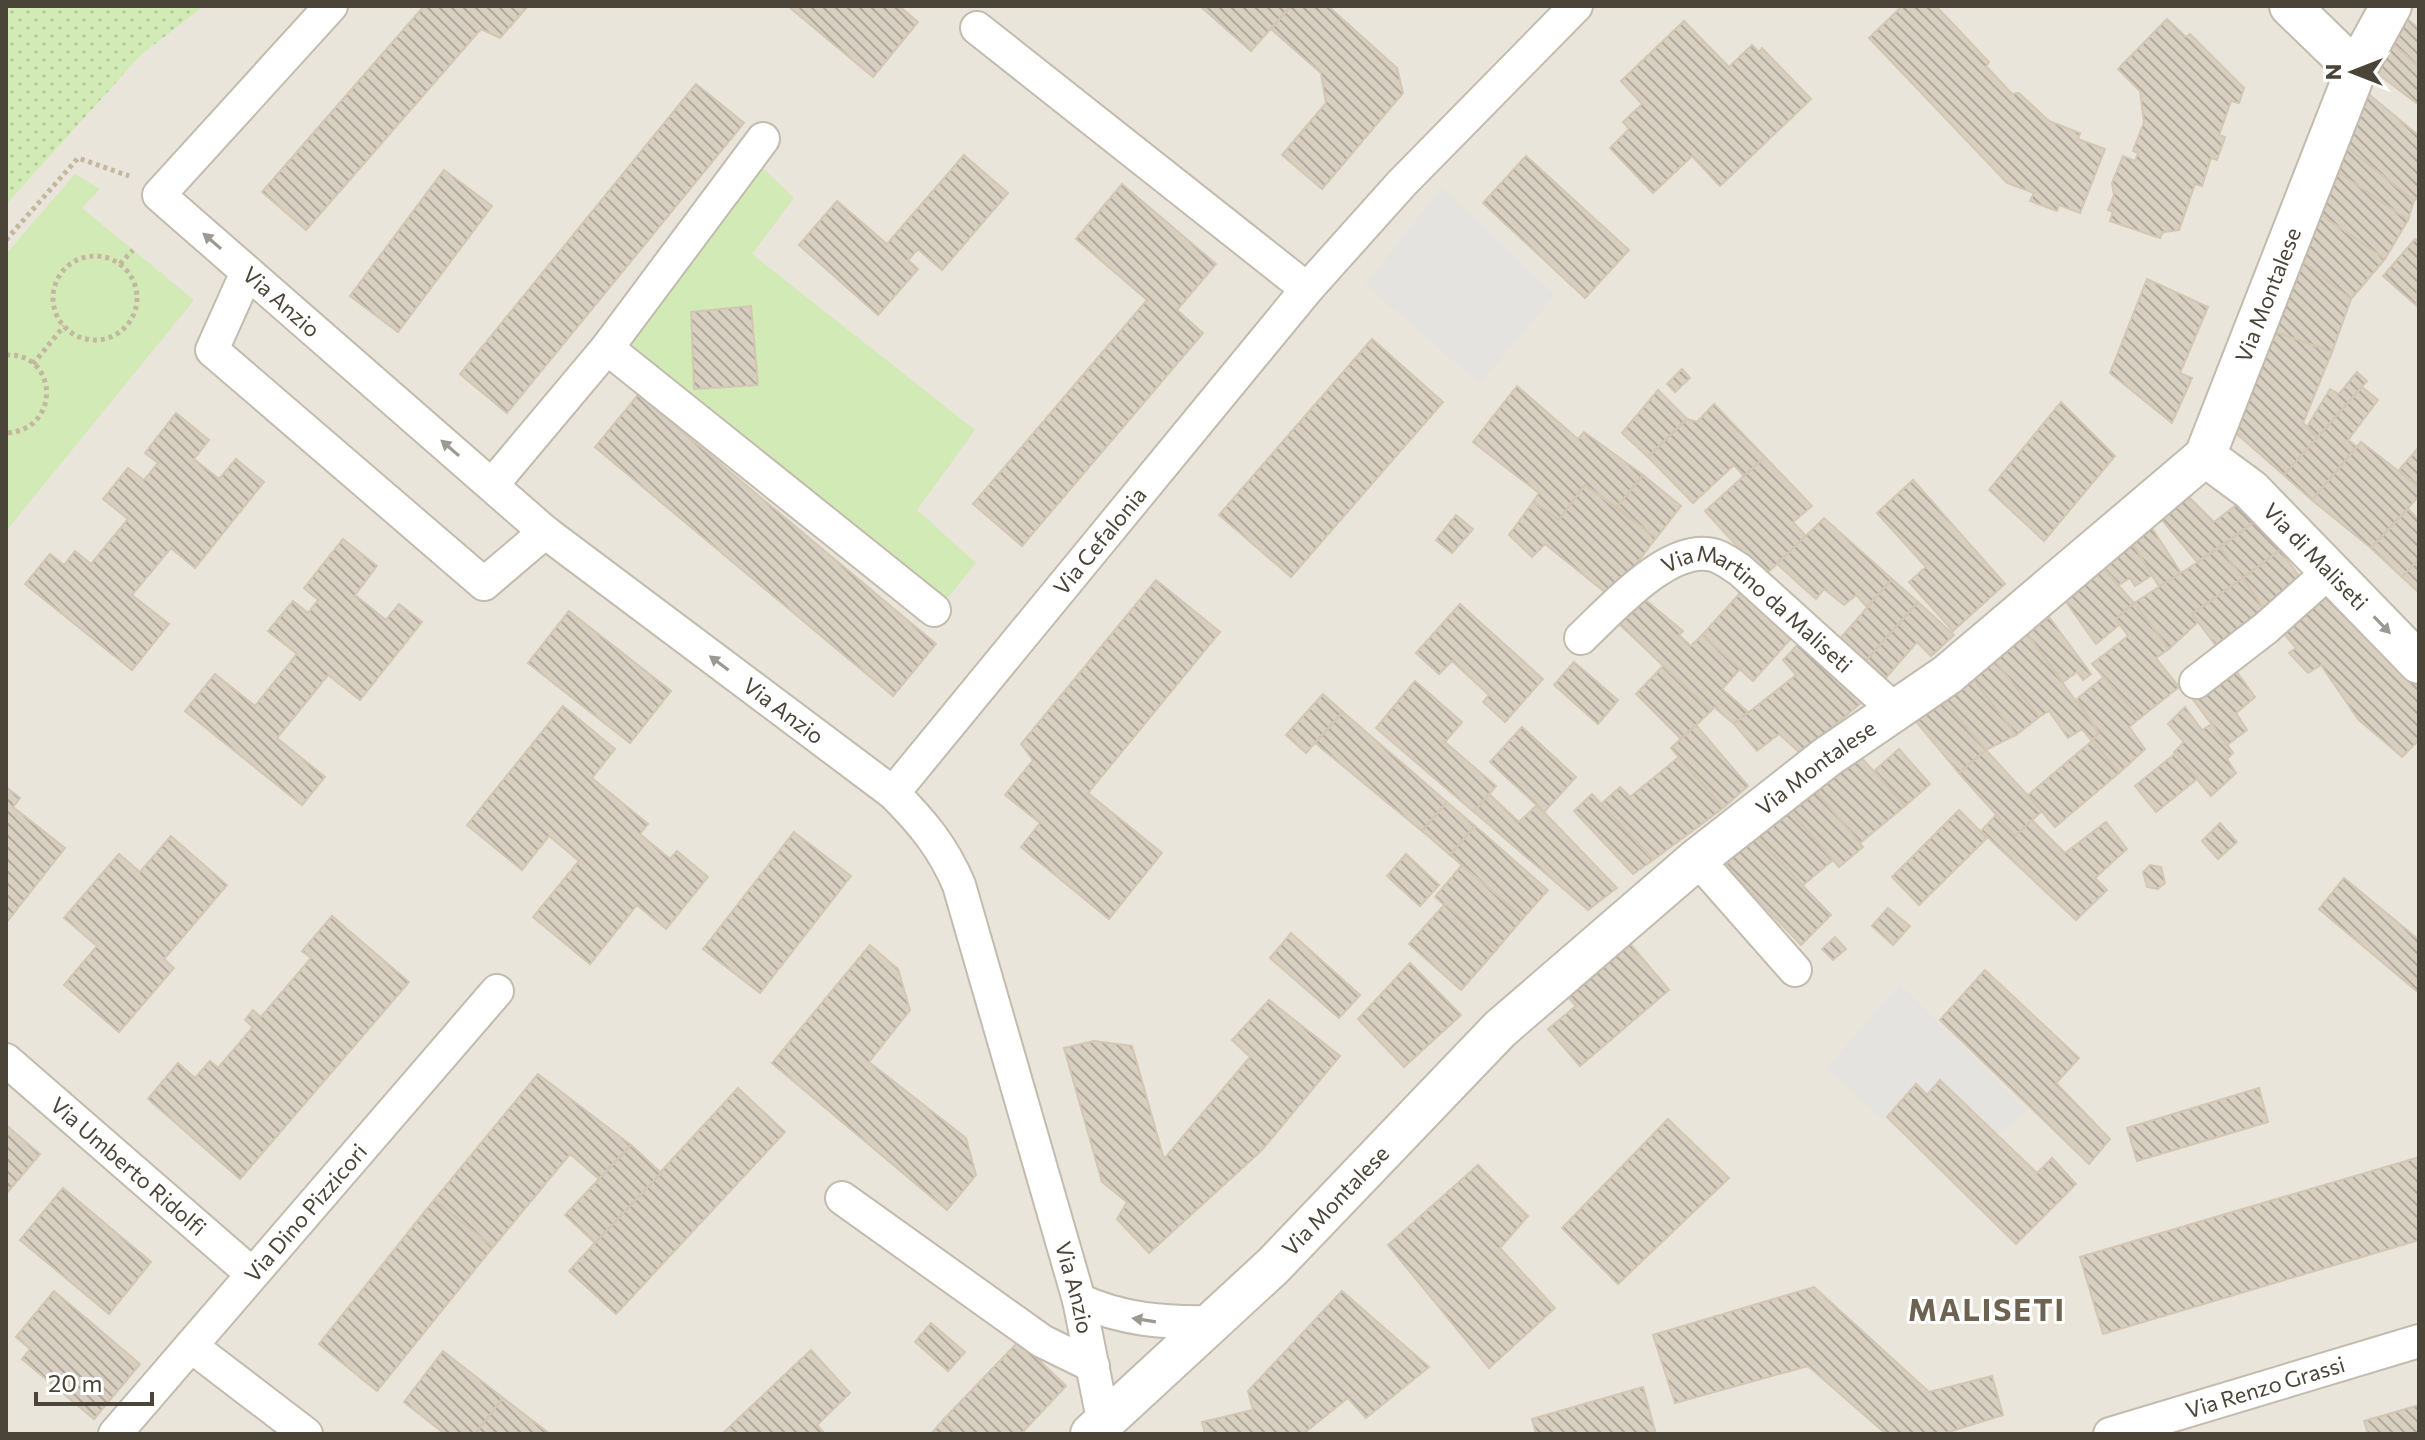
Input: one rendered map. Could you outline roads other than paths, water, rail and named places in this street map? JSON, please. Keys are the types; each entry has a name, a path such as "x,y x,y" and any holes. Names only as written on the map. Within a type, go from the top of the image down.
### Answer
{"street":[{"name":"Via Anzio","path":"331,6 150,188 545,532 893,793 939,844 959,885 1079,1300 1093,1366 1101,1430"},
{"name":"Via Cefalonia","path":"893,793 1307,289 1402,183 1576,6"},
{"path":"2290,6 2356,70"},
{"name":"Via Montalese","path":"1101,1430 1273,1266 1500,1029 1697,859 1827,757 1947,675 2205,456 2356,70 2391,6"},
{"path":"977,28 1307,289"},
{"path":"492,485 607,348 763,139"},
{"path":"247,272 212,350 484,584 545,532"},
{"path":"607,348 934,610"},
{"name":"Via di Maliseti","path":"2205,456 2251,490 2419,663"},
{"name":"Via Martino da Maliseti","path":"1581,638 1634,588 1670,562 1690,555 1713,555 1740,570 1895,710"},
{"path":"2196,682 2266,628 2330,571"},
{"path":"1697,859 1795,970"},
{"name":"Via Dino Pizzicori","path":"115,1434 497,991"},
{"name":"Via Umberto Ridolfi","path":"6,1060 251,1273"},
{"path":"842,1198 1042,1341 1093,1366"},
{"path":"1079,1300 1111,1313 1150,1321 1212,1322"},
{"name":"Via Renzo Grassi","path":"2110,1434 2419,1341"},
{"path":"191,1346 306,1434"}],"district":[{"name":"MALISETI","path":"1987,1311"}]}
